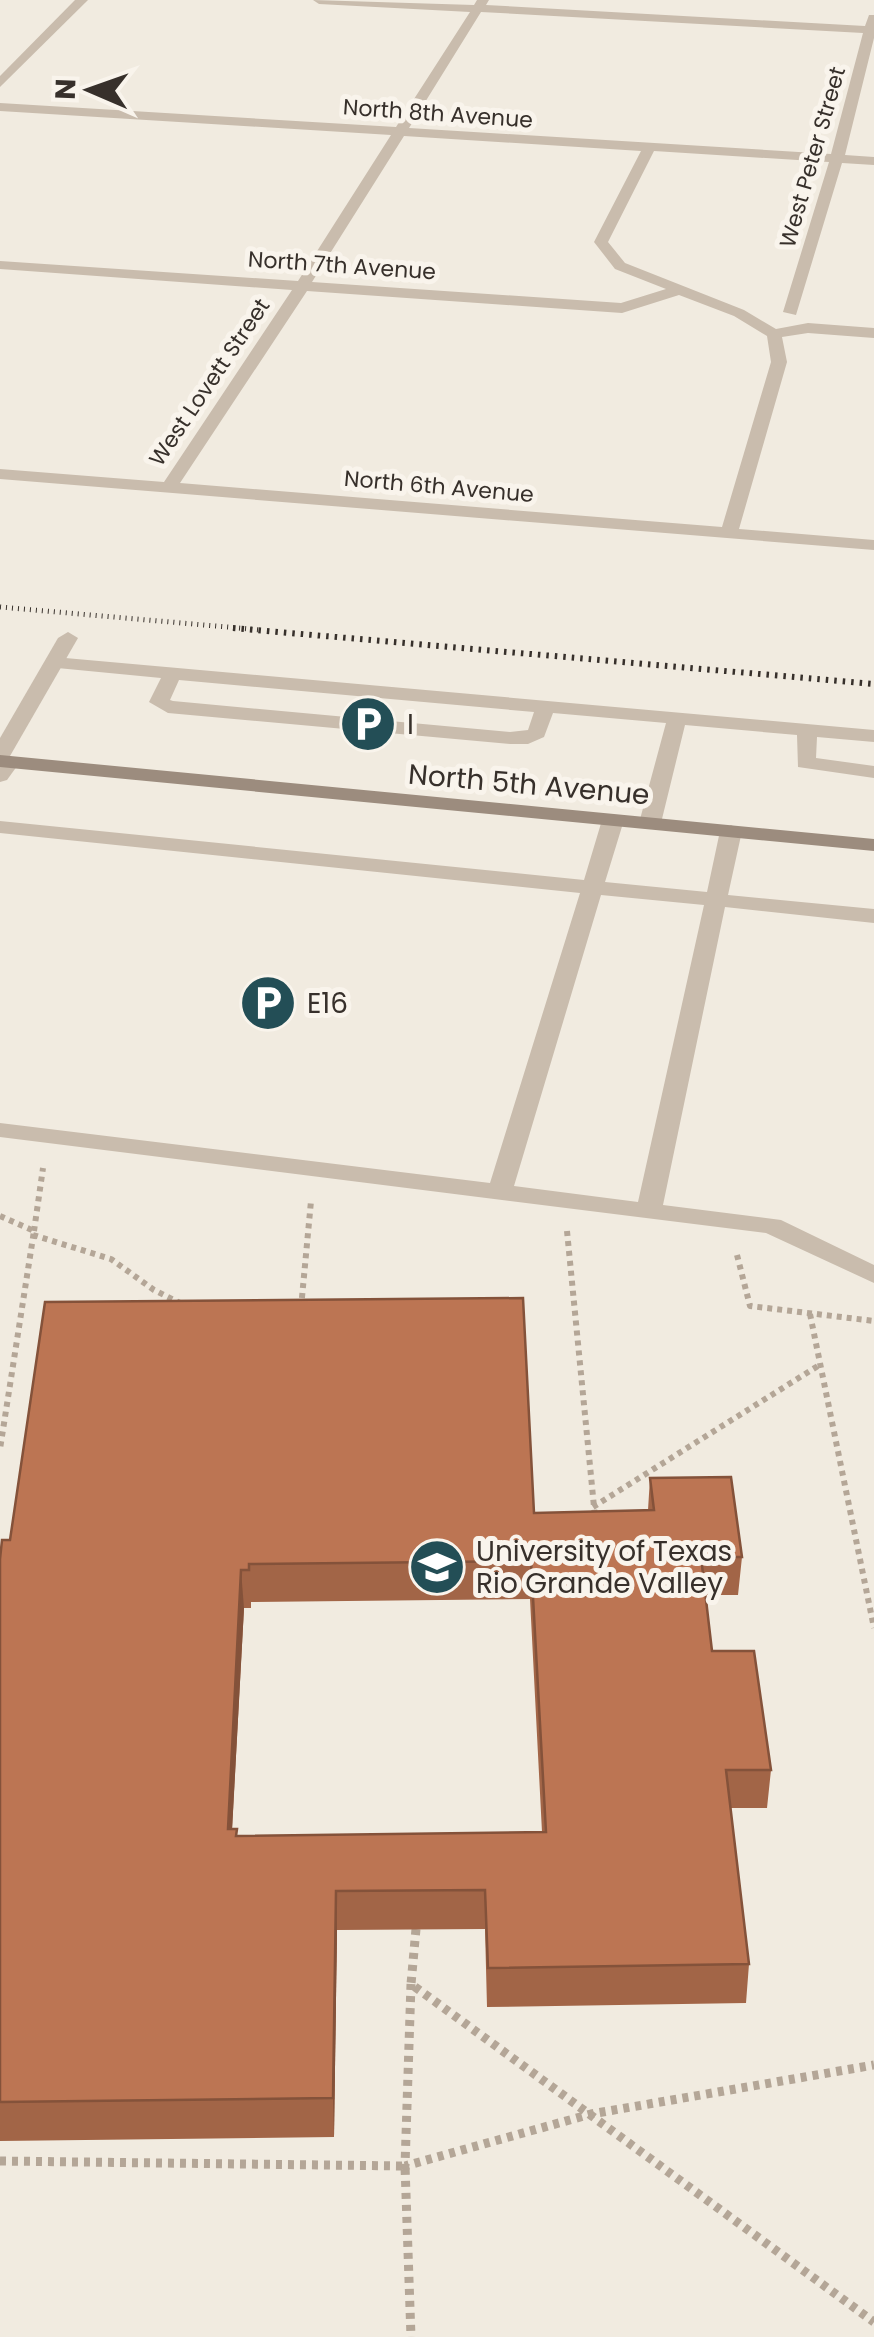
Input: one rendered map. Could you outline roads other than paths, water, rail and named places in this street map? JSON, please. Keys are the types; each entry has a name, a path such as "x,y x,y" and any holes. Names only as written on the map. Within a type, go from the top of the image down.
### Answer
{"street":[{"path":"0,83 82,0"},
{"path":"319,0 480,4 872,30"},
{"name":"West Lovett Street","path":"169,487 303,285 480,4"},
{"name":"West Peter Street","path":"791,312 874,14"},
{"name":"North 8th Avenue","path":"0,106 874,161"},
{"path":"650,146 601,242 620,266 739,314 774,334 808,328 874,333"},
{"name":"North 7th Avenue","path":"0,266 622,308 679,290"},
{"path":"729,532 780,362 774,334"},
{"name":"North 6th Avenue","path":"0,474 874,545"},
{"path":"2,764 68,638"},
{"path":"54,663 874,736"},
{"path":"173,673 159,695 159,702 168,706 510,738 528,738 537,733 545,707"},
{"path":"650,824 677,719"},
{"path":"808,730 805,763 874,772"},
{"name":"North 5th Avenue","path":"2,764 874,845"},
{"path":"500,1192 612,820"},
{"path":"0,827 874,916"},
{"path":"649,1210 730,831"},
{"path":"0,1130 772,1226 874,1276"}],"railway":[{"path":"0,607 261,630"},
{"path":"233,628 874,684"}],"place":[{"name":"I","path":"368,724"},
{"name":"E16","path":"268,1003"},
{"name":"University of Texas Rio Grande Valley","path":"437,1567"}]}
